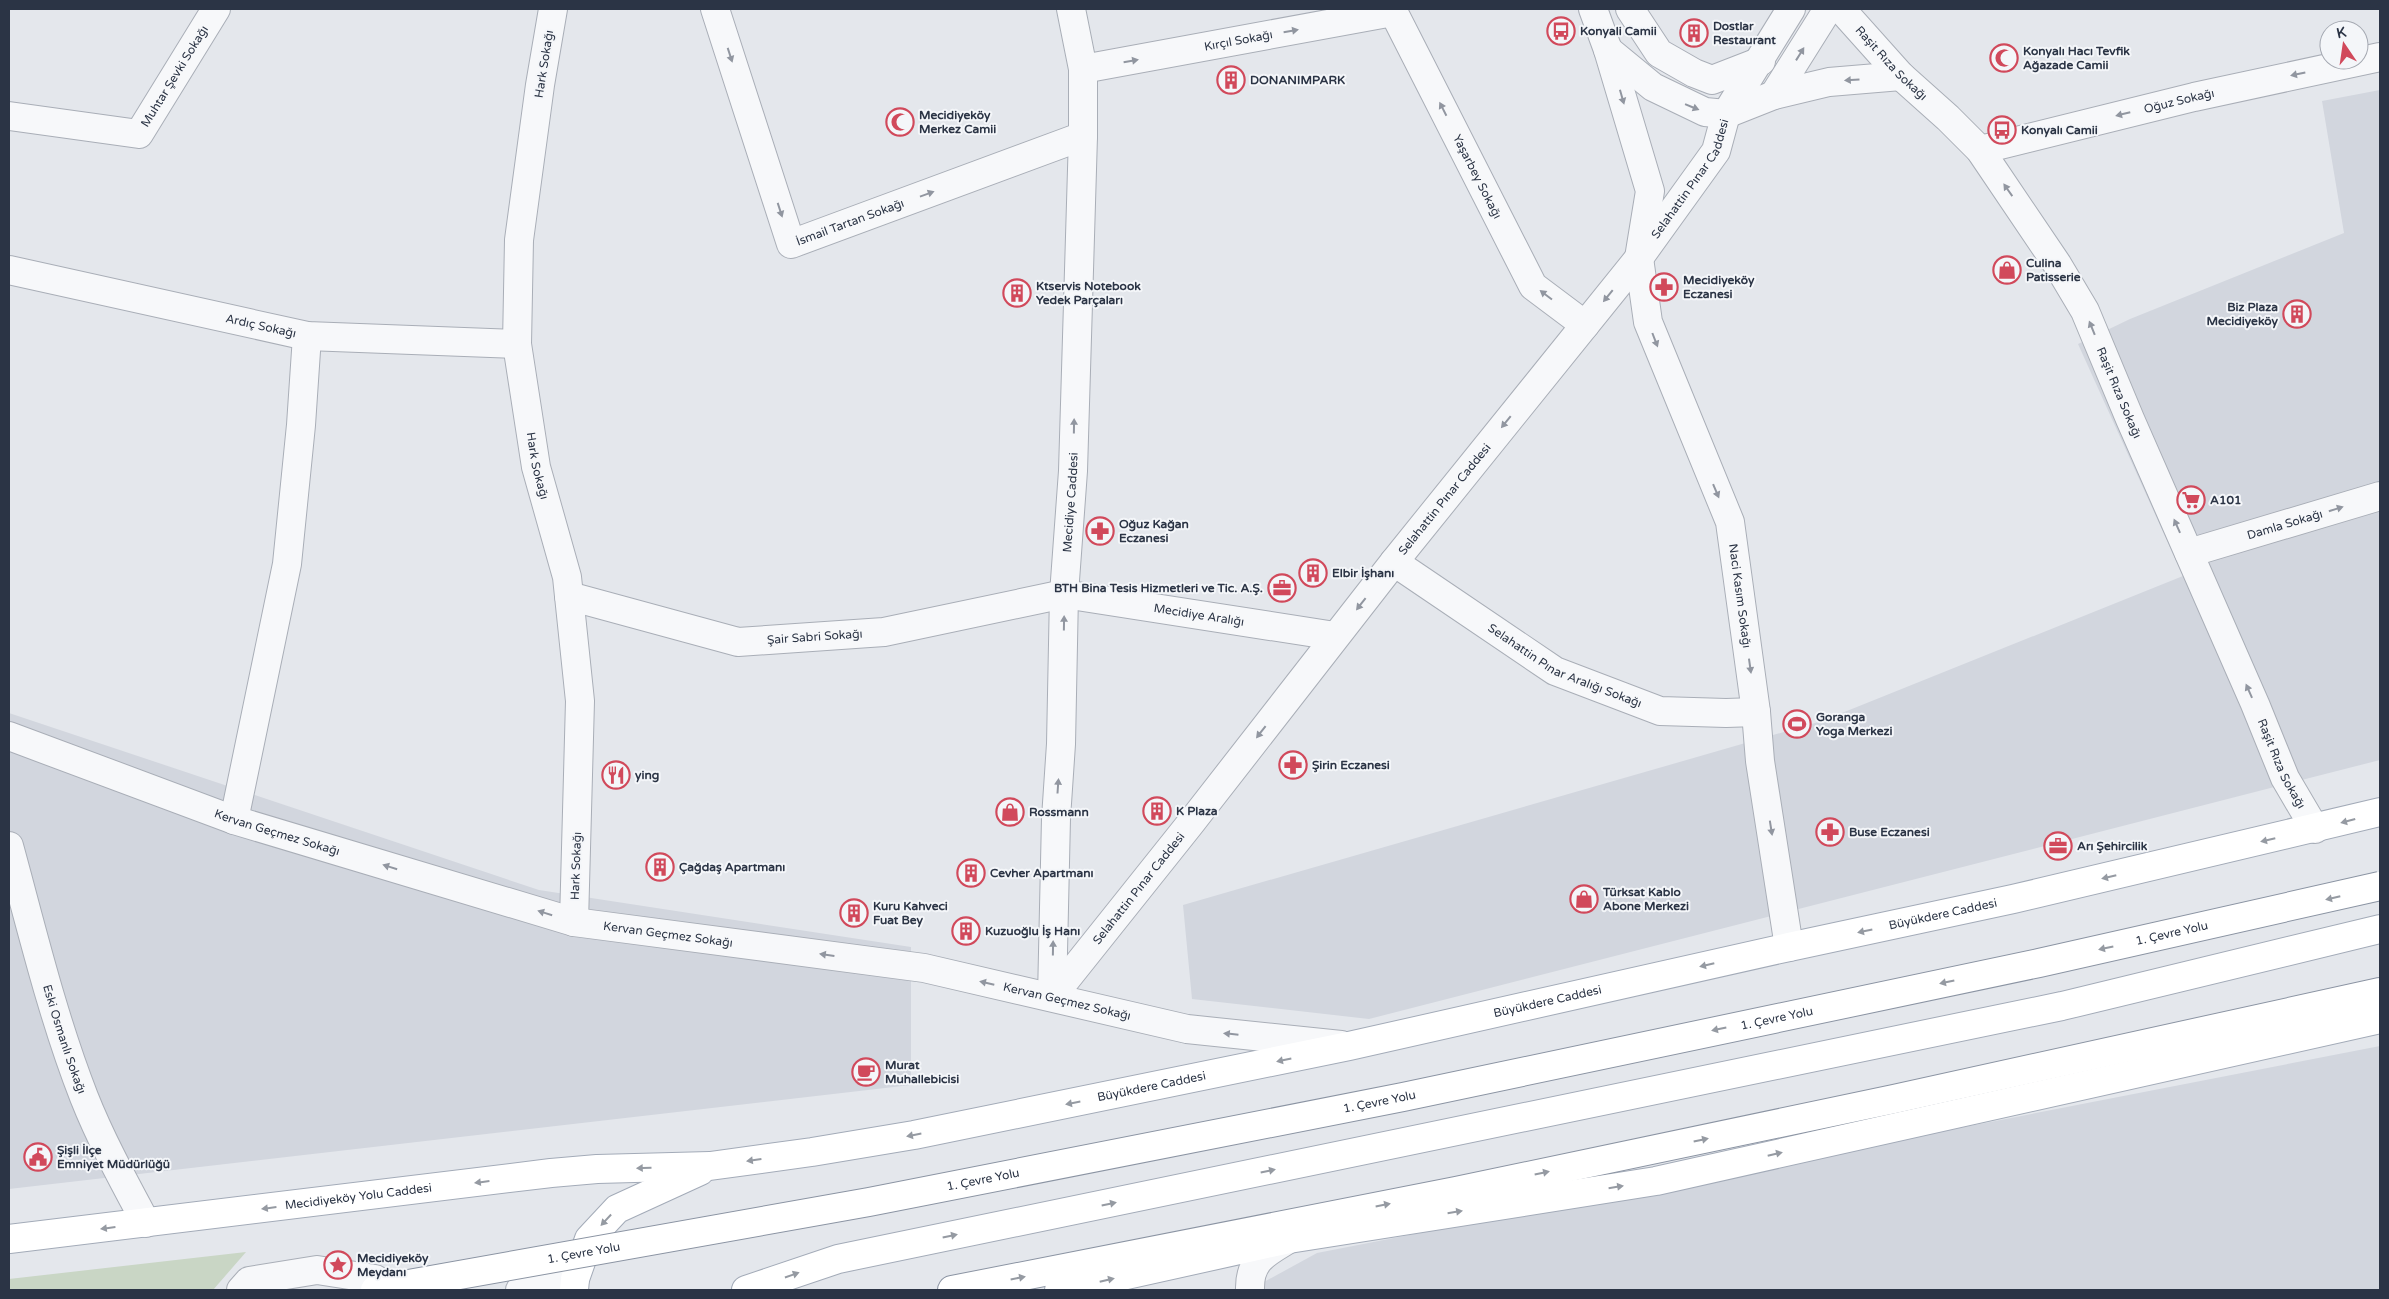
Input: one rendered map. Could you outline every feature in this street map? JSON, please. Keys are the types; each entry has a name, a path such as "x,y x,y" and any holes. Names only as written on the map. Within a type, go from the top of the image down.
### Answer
{"main road":[{"name":"Büyükdere Caddesi","path":"710,1166 914,1135 1349,1046 1789,946 2014,899 2315,829 2380,812"},
{"name":"1. Çevre Yolu","path":"375,1290 869,1202 1403,1097 2039,963 2380,886"},
{"path":"746,1290 838,1259 2062,1006 2380,929"},
{"path":"952,1290 1456,1191 1894,1099 2380,992"},
{"path":"1059,1290 1289,1239 1656,1181 2380,1018"},
{"path":"574,1285 589,1239 617,1209 710,1166"},
{"name":"Mecidiyeköy Yolu Caddesi","path":"9,1239 551,1173 597,1169 710,1166"}],"street":[{"name":"Muhtar Şevki Sokağı","path":"9,116 139,134 216,9"},
{"name":"Hark Sokağı","path":"553,9 540,85 519,240 517,344 536,467 567,577 580,701 574,922"},
{"name":"İsmail Tartan Sokağı","path":"715,9 791,244 1083,136"},
{"name":"Mecidiye Caddesi","path":"1052,997 1064,594 1073,471 1083,136 1083,69 1071,9"},
{"path":"1593,9 1608,50 1650,191 1639,258"},
{"path":"1630,9 1659,53 1694,73 1712,80 1761,61"},
{"name":"Selahattin Pınar Caddesi","path":"1052,997 1190,824 1335,636 1639,258 1716,151 1726,114 1792,9"},
{"path":"1774,95 1828,9"},
{"name":"Raşit Rıza Sokağı","path":"1842,9 1901,76 1980,150 2058,264 2085,311 2285,778 2315,829"},
{"name":"Kırçıl Sokağı","path":"1083,69 1393,10"},
{"name":"Yaşarbey Sokağı","path":"1393,10 1533,286 1585,325"},
{"path":"1608,50 1653,87 1705,112 1726,114 1774,95 1829,82 1901,76"},
{"name":"Oğuz Sokağı","path":"1980,150 2194,97 2380,57"},
{"name":"Naci Kasım Sokağı","path":"1639,258 1648,322 1730,522 1756,712 1760,761 1789,946"},
{"name":"Ardıç Sokağı","path":"9,270 307,336 517,344"},
{"path":"234,820 287,564 301,425 307,336"},
{"name":"Damla Sokağı","path":"2189,553 2380,496"},
{"name":"Selahattin Pınar Aralığı Sokağı","path":"1394,562 1556,671 1660,711 1756,712"},
{"name":"Şair Sabri Sokağı","path":"569,596 738,642 884,632 1064,594"},
{"name":"Mecidiye Aralığı","path":"1064,594 1335,636"},
{"name":"Kervan Geçmez Sokağı","path":"9,736 234,820 574,922 924,968 1187,1029 1349,1046"},
{"name":"Eski Osmanlı Sokağı","path":"9,846 52,1003 84,1097 118,1171 146,1223"},
{"path":"1250,1289 1252,1272 1260,1257 1289,1239"},
{"path":"241,1290 248,1281 317,1270 375,1279 379,1290"},
{"path":"520,1290 574,1285"}],"shaded area":[{"path":"2380,90 2380,760 1369,1019 1192,999 1183,905 1822,721 2183,576 2078,344 2130,319 2344,233 2322,101"},
{"path":"9,713 539,890 911,947 911,1085 9,1189"},
{"path":"2380,1046 2380,1290 1265,1290 1264,1282 1317,1253"}],"green space":[{"path":"246,1252 213,1290 9,1290 9,1279"}],"place":[{"name":"Konyali Camii","path":"1561,31"},
{"name":"Dostlar Restaurant","path":"1694,33"},
{"name":"Konyalı Hacı Tevfik Ağazade Camii","path":"2004,58"},
{"name":"DONANIMPARK","path":"1231,80"},
{"name":"Mecidiyeköy Merkez Camii","path":"900,122"},
{"name":"Konyalı Camii","path":"2002,130"},
{"name":"Culina Patisserie","path":"2007,270"},
{"name":"Mecidiyeköy Eczanesi","path":"1664,287"},
{"name":"Ktservis Notebook Yedek Parçaları","path":"1017,293"},
{"name":"Biz Plaza Mecidiyeköy","path":"2297,314"},
{"name":"A101","path":"2191,500"},
{"name":"Oğuz Kağan Eczanesi","path":"1100,531"},
{"name":"Elbir İşhanı","path":"1313,573"},
{"name":"BTH Bina Tesis Hizmetleri ve Tic. A.Ş.","path":"1282,588"},
{"name":"Goranga Yoga Merkezi","path":"1797,724"},
{"name":"Şirin Eczanesi","path":"1293,765"},
{"name":"ying","path":"616,775"},
{"name":"K Plaza","path":"1157,811"},
{"name":"Rossmann","path":"1010,812"},
{"name":"Buse Eczanesi","path":"1830,832"},
{"name":"Arı Şehircilik","path":"2058,846"},
{"name":"Çağdaş Apartmanı","path":"660,867"},
{"name":"Cevher Apartmanı","path":"971,873"},
{"name":"Türksat Kablo Abone Merkezi","path":"1584,899"},
{"name":"Kuru Kahveci Fuat Bey","path":"854,913"},
{"name":"Kuzuoğlu İş Hanı","path":"966,931"},
{"name":"Murat Muhallebicisi","path":"866,1072"},
{"name":"Şişli İlçe Emniyet Müdürlüğü","path":"38,1157"},
{"name":"Mecidiyeköy Meydanı","path":"338,1265"}]}
